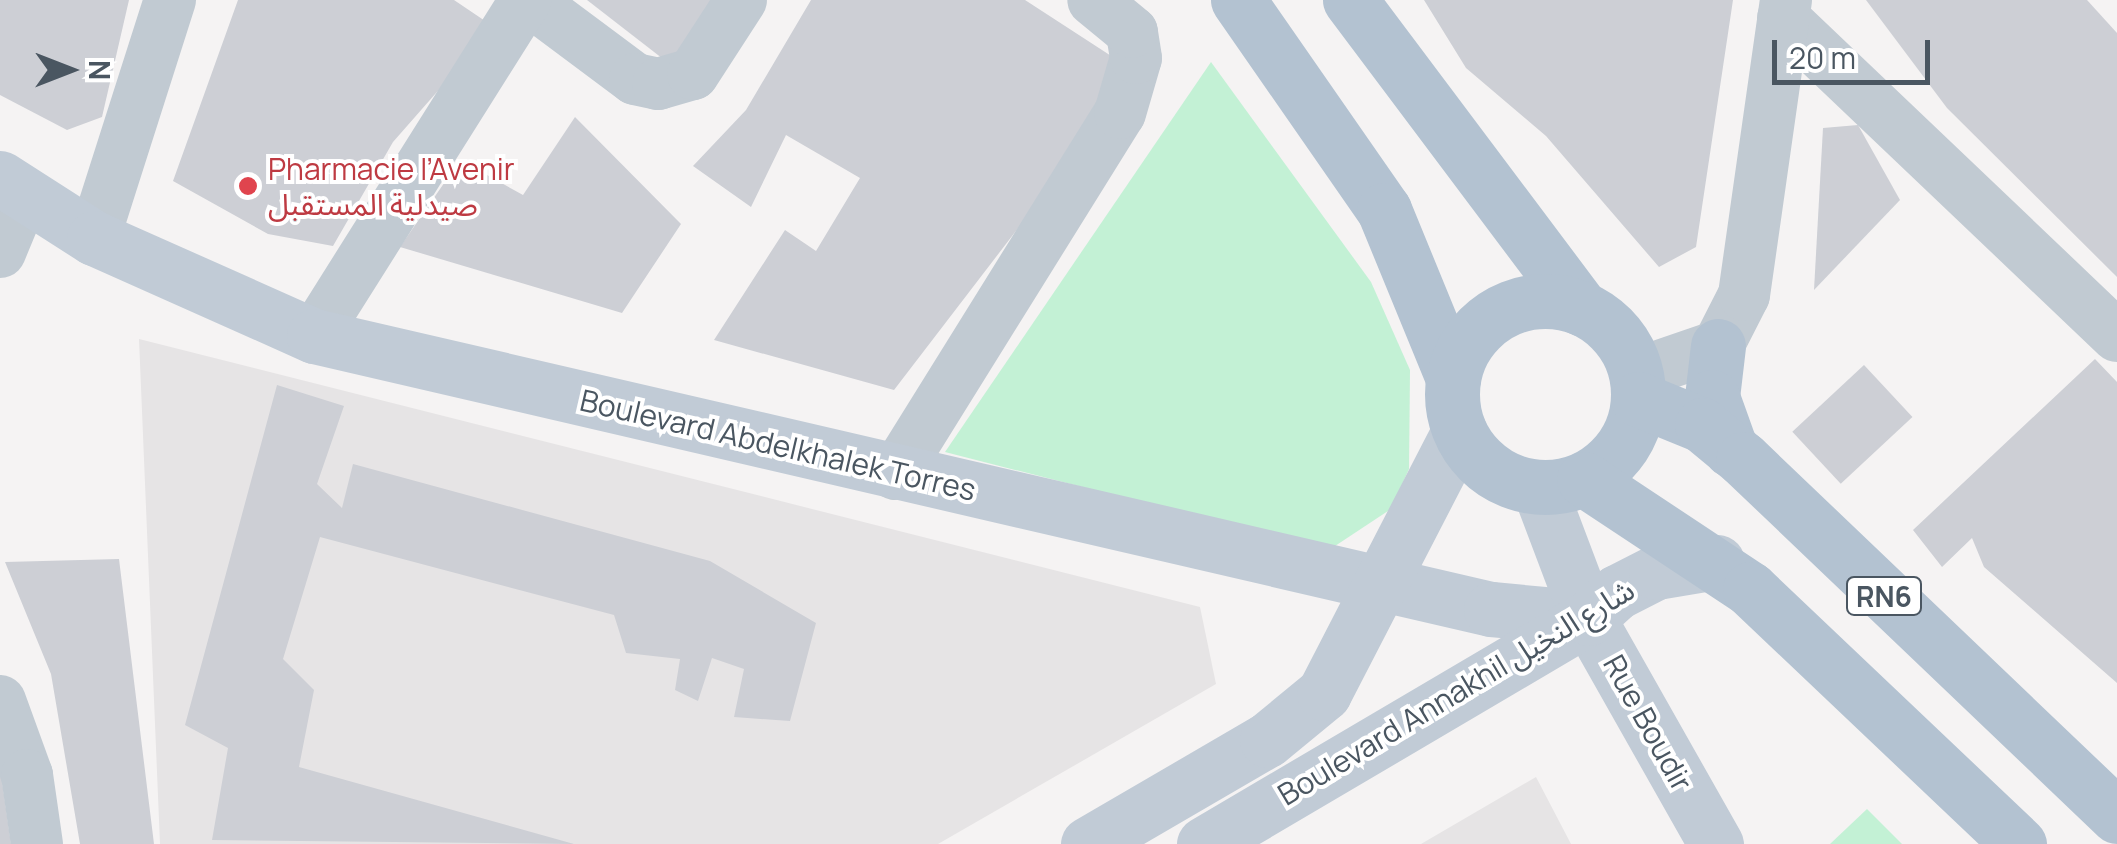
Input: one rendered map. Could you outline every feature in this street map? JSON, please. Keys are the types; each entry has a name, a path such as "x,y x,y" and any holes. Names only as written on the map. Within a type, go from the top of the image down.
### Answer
{"main road":[{"path":"1238,0 1384,210 1453,378 1459,430"},
{"path":"1350,0 1582,309 1625,346 1637,386 1618,453 1561,483"},
{"name":"Boulevard Abdelkhalek Torres","path":"12,186 94,238 314,336 894,474 1386,581 1491,609 1588,618"},
{"path":"1453,378 1462,351 1501,312 1555,301 1582,309"},
{"path":"1718,346 1712,397 1731,450"},
{"name":"RN6","path":"1637,386 1702,425 1731,450 2117,816"},
{"name":"RN6","path":"1459,430 1493,472 1561,483 1716,562 2019,844"},
{"name":"Boulevard Annakhil شارع النخيل","path":"1088,844 1268,740 1324,693 1386,581 1409,515 1459,430"},
{"name":"Rue Boudir","path":"1561,483 1588,618 1716,844"},
{"name":"Boulevard Annakhil شارع النخيل","path":"1204,844 1588,618 1656,572 1716,562"}],"street":[{"path":"94,238 170,0"},
{"path":"314,336 527,0 635,79 658,84 693,74 741,0"},
{"path":"894,474 1120,113 1136,58 1132,32 1094,0"},
{"path":"1784,9 2117,336"},
{"path":"1637,386 1718,346 1744,294 1784,9"},
{"path":"0,252 12,186"},
{"path":"0,701 26,775 36,844"}],"shaded area":[{"path":"139,339 1200,607 1216,684 938,844 160,844"},
{"path":"1536,777 1571,844 1421,844"}],"green space":[{"path":"1211,62 1371,282 1410,370 1409,469 1391,509 1329,550 945,452"},
{"path":"1867,809 1902,844 1830,844"}],"building":[{"path":"0,0 129,0 102,117 67,130 0,95"},
{"path":"238,0 454,0 494,27 393,142 333,246 268,234 173,181"},
{"path":"587,0 718,0 676,69"},
{"path":"811,0 1025,0 1122,63 1032,210 894,390 714,340 785,230 816,251 860,178 786,135 751,207 693,166 746,110"},
{"path":"1424,0 1733,0 1696,247 1659,267 1546,136 1466,68"},
{"path":"1866,0 2087,0 2117,33 2117,277 1947,108"},
{"path":"575,117 681,224 622,313 400,247 460,160 523,195"},
{"path":"1858,125 1900,200 1814,290 1823,128"},
{"path":"2095,359 2117,382 2117,683 1984,567 1972,538 1942,567 1913,530"},
{"path":"1864,365 1912,417 1841,484 1792,432"},
{"path":"277,385 344,406 317,484 342,508 353,464 710,561 816,623 790,721 734,717 744,669 712,658 698,701 675,690 680,659 626,653 614,615 320,537 283,659 314,690 299,767 574,844 212,840 228,748 185,725"},
{"path":"119,559 154,844 80,844 51,674 5,562"},
{"path":"0,767 11,844 0,844"}],"place":[{"name":"Pharmacie l’Avenir صيدلية المستقبل","path":"248,186"}]}
